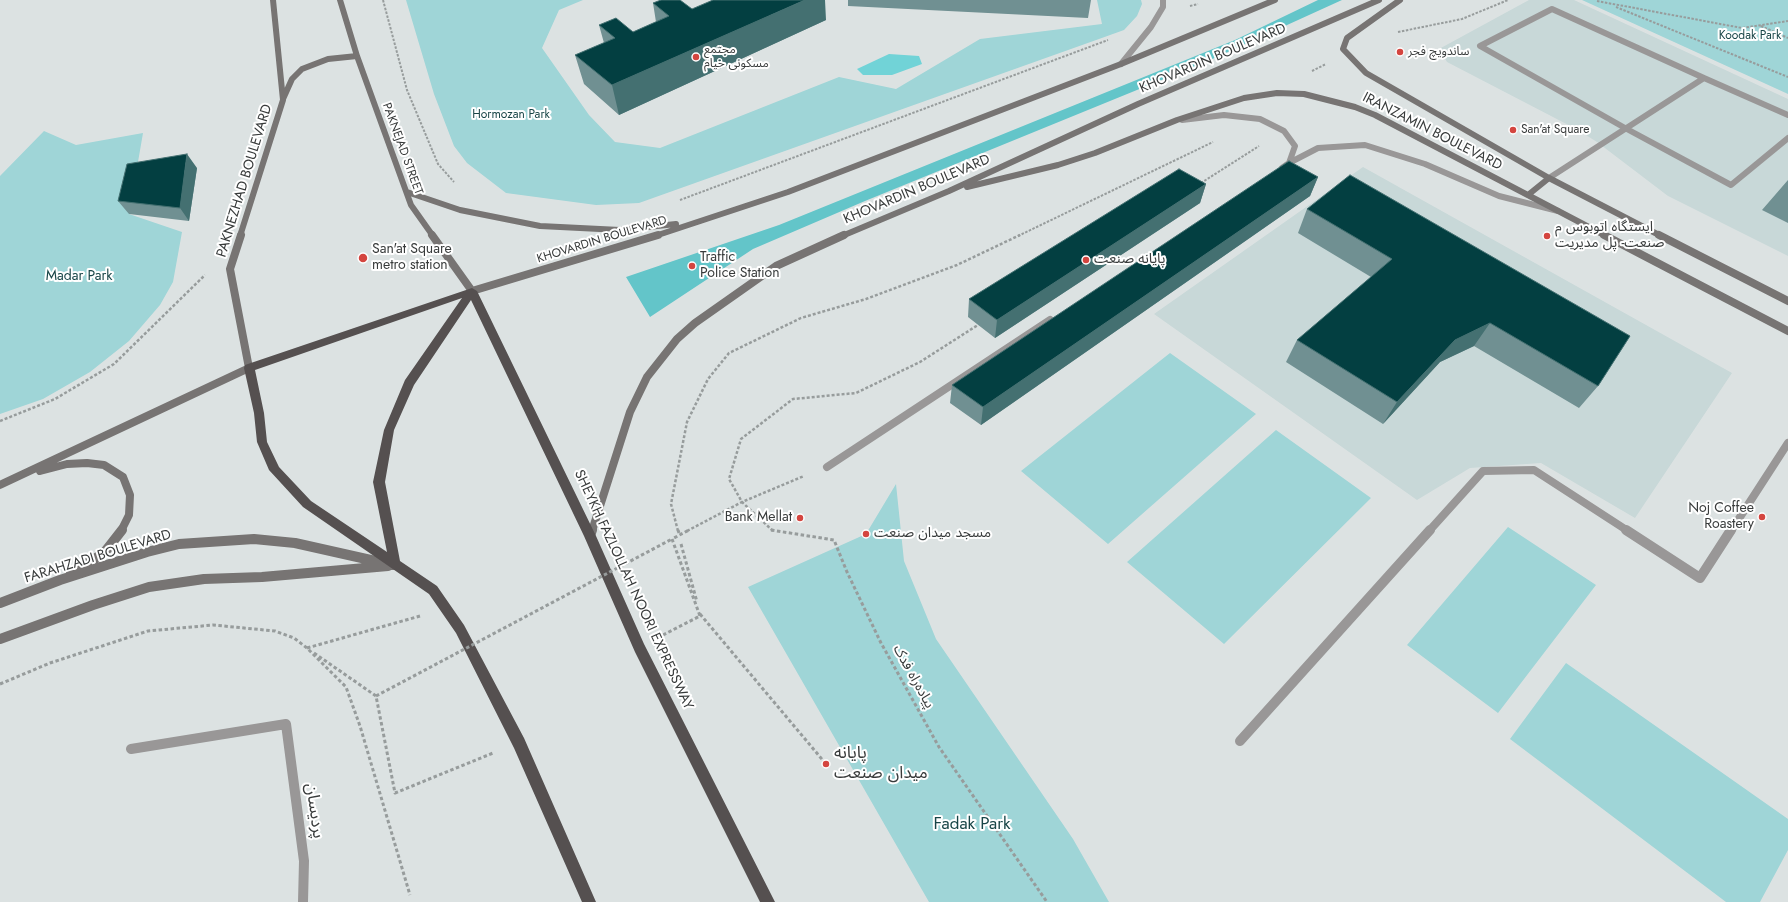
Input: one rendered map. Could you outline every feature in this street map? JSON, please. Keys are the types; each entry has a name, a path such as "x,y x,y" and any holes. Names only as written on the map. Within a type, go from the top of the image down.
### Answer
{"highway":[{"path":"472,291 249,368 259,413 262,442 275,470 307,504 433,590 446,608 460,629 519,743 589,902"},
{"path":"395,565 379,482 389,430 409,383 472,291"},
{"name":"SHEYKH FAZLOLLAH NOORI EXPRESSWAY","path":"472,291 590,536 639,648 768,902"}],"main road":[{"name":"PAKNEZHAD BOULEVARD","path":"249,368 230,270 283,100 273,0"},
{"name":"PAKNEJAD STREET","path":"340,0 357,56 411,205 472,291"},
{"name":"KHOVARDIN BOULEVARD","path":"472,291 788,192 1121,64 1275,0"},
{"name":"KHOVARDIN BOULEVARD","path":"590,536 630,412 647,376 677,339 733,294 776,266 878,220 949,191 1138,104 1287,42 1379,0"},
{"name":"IRANZAMIN BOULEVARD","path":"1400,0 1346,38 1343,49 1366,73 1549,178 1788,301"},
{"path":"283,100 292,79 302,69 328,59 357,56"},
{"name":"IRANZAMIN BOULEVARD","path":"949,191 1058,165 1095,153 1177,120 1244,98 1277,93 1304,94 1326,98 1375,115 1788,331"},
{"path":"1528,195 1549,178"},
{"path":"407,192 496,219 547,227 590,230 632,230 671,225 710,217"},
{"path":"0,485 249,368"},
{"path":"21,476 67,464 87,463 104,465 123,477 130,495 129,515 125,526 104,553 60,580"},
{"name":"FARAHZADI BOULEVARD","path":"0,603 60,580 147,552 179,544 254,539 295,543 395,565"},
{"path":"0,639 93,605 149,588 204,579 262,577 395,565"}],"street":[{"path":"1121,64 1151,27 1163,7 1163,0"},
{"path":"1788,115 1552,9 1480,46 1625,128 1731,185 1788,138"},
{"path":"1549,178 1704,78"},
{"path":"1177,120 1213,116 1260,119 1284,131 1294,146 1289,162"},
{"path":"1276,171 1289,162 1318,148 1365,145 1425,164 1499,196 1561,212"},
{"path":"827,467 1058,315"},
{"path":"1240,741 1483,471 1534,470 1700,578 1788,443"},
{"name":"پردیسان","path":"131,749 286,724 304,861 303,902"}],"path":[{"path":"383,0 407,90 438,164 457,185"},
{"path":"1595,0 1611,5 1788,77"},
{"path":"1611,5 1742,28 1788,21"},
{"path":"1760,26 1788,38"},
{"path":"675,202 1112,39"},
{"path":"1196,186 1284,131"},
{"path":"678,533 671,504 687,422 708,380 729,353 801,318 866,299 957,265 1217,140"},
{"path":"0,421 55,399 114,364 205,275"},
{"path":"742,502 729,479 741,439 793,399 856,393 920,362 987,319"},
{"path":"376,696 742,502 827,467"},
{"name":"پیاده‌راه فدک","path":"742,502 772,531 834,540 881,643 939,746 1047,902"},
{"path":"672,539 700,616 826,764"},
{"path":"681,544 700,616"},
{"path":"307,648 446,608"},
{"path":"639,648 700,616"},
{"path":"0,684 50,663 148,631 213,625 275,631 294,638 376,696 395,793 519,743"},
{"path":"307,648 346,687 360,726 410,895"}],"shaded area":[{"path":"1318,0 1342,0 1208,61 865,201 753,249 650,317 626,277 779,225 1235,40"},
{"path":"1529,0 1574,0 1788,99 1788,256 1668,196 1597,142 1578,130 1447,62 1439,49"},
{"path":"889,54 919,56 922,64 892,75 863,75 857,69"},
{"path":"1363,167 1732,373 1635,518 1541,463 1470,468 1417,500 1154,314"}],"green space":[{"name":"Hormozan Park","path":"406,0 583,0 559,10 542,48 589,115 615,142 660,148 839,77 896,89 980,39 1102,24 1097,0 1141,0 1142,4 1137,16 1124,30 639,203 596,205 506,193 467,163 454,146 434,94"},
{"name":"Koodak Park","path":"1582,0 1788,0 1788,94"},
{"name":"Madar Park","path":"44,131 76,145 143,133 129,214 182,232 173,282 160,305 129,341 90,372 43,399 0,414 0,176"},
{"path":"1170,353 1256,414 1108,544 1021,471"},
{"path":"1276,430 1371,498 1224,644 1127,562"},
{"name":"Fadak Park","path":"896,484 904,561 936,639 1073,839 1109,902 929,902 748,587 866,534"},
{"path":"1508,527 1596,585 1498,713 1407,645"},
{"path":"1566,663 1788,819 1788,850 1760,902 1726,902 1510,739"}],"building":[{"path":"661,0 680,0 692,9 713,0 805,0 612,85 575,55 615,38 599,25 616,18 633,32 669,16 653,3"},
{"path":"187,154 180,208 118,201 127,164"},
{"path":"1289,161 1318,177 983,407 952,385"},
{"path":"1179,169 1206,184 997,320 969,299"},
{"path":"1350,175 1630,336 1598,386 1490,323 1455,340 1397,402 1297,340 1392,259 1307,209"}],"place":[{"name":"ساندویچ فجر","path":"1400,52"},
{"name":"مجتمع مسکونی خیام","path":"696,57"},
{"name":"San'at Square","path":"1513,130"},
{"name":"ایستگاه اتوبوس م صنعت- پل مدیریت","path":"1547,236"},
{"name":"San'at Square metro station","path":"363,258"},
{"name":"پایانه صنعت","path":"1086,260"},
{"name":"Traffic Police Station","path":"692,266"},
{"name":"Noj Coffee Roastery","path":"1762,517"},
{"name":"Bank Mellat","path":"800,518"},
{"name":"مسجد میدان صنعت","path":"866,534"},
{"name":"پایانه میدان صنعت","path":"826,764"}]}
